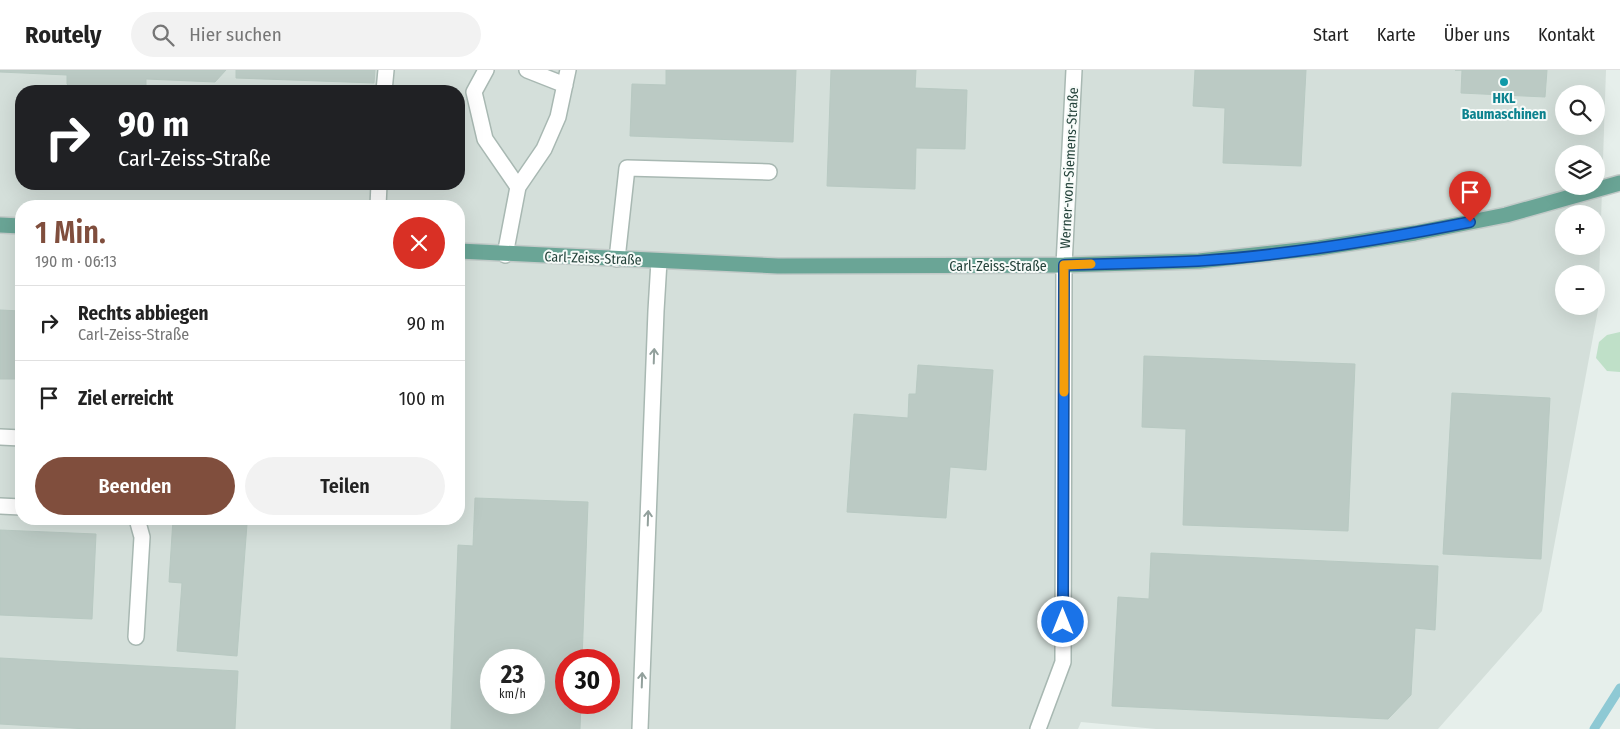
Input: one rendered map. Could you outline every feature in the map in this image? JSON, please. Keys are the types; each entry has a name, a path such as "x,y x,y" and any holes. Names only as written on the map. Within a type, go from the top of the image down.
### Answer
{"main road":[{"name":"Carl-Zeiss-Straße","path":"465,251 778,266 1064,265 1199,260 1319,248 1415,233 1506,215 1620,184"},
{"path":"0,225 15,226"}],"street":[{"path":"385,85 386,70"},
{"path":"486,70 474,92 485,139 518,187"},
{"path":"527,70 566,86"},
{"path":"505,254 518,187 544,148 558,117 568,70"},
{"name":"Werner-von-Siemens-Straße","path":"1038,729 1062,662 1064,265 1074,70"},
{"path":"617,259 627,168 769,172"},
{"path":"640,729 659,261"},
{"path":"0,437 15,438"},
{"path":"0,506 15,506"},
{"path":"136,637 142,537 139,525"}],"shaded area":[{"path":"0,70 1606,70 1605,100 1605,85 1555,85 1555,135 1604,135 1604,145 1555,145 1555,195 1602,195 1602,205 1555,205 1555,255 1600,255 1600,265 1555,265 1555,315 1597,315 1542,611 1438,729 1156,729 1081,722 1078,729 0,729"}],"green space":[{"path":"1620,332 1620,372 1607,371 1596,358 1599,342 1607,335"}],"building":[{"path":"0,70 226,70 215,82 146,79 146,85 68,85 67,75 0,72"},
{"path":"236,70 375,70 374,83 236,78"},
{"path":"666,70 796,70 793,142 630,136 632,84 666,85"},
{"path":"831,70 916,70 915,88 967,90 965,149 916,148 915,189 827,186"},
{"path":"1195,70 1306,70 1301,166 1223,163 1225,108 1193,106"},
{"name":"HKL Baumaschinen","path":"1462,70 1547,70 1545,97 1461,93"},
{"path":"0,310 15,311 15,379 0,379"},
{"path":"1144,356 1355,364 1348,531 1183,525 1186,429 1142,427"},
{"path":"918,365 993,370 986,470 950,467 946,518 847,512 854,414 908,418 909,394 916,394"},
{"path":"1452,393 1550,398 1541,559 1443,554"},
{"path":"475,498 588,502 582,649 555,649 555,714 581,714 580,729 451,729 458,545 473,546"},
{"path":"173,525 247,525 237,656 177,651 182,583 169,582"},
{"path":"0,530 96,534 92,619 0,615"},
{"path":"1151,553 1438,566 1435,630 1415,628 1411,695 1388,719 1112,706 1118,597 1149,599"},
{"path":"0,658 238,671 235,729 88,729 0,724"}],"waterway":[{"path":"1594,729 1620,688"}],"slow traffic":[{"path":"1064,392 1064,265 1091,264"}],"place":[{"name":"HKL Baumaschinen","path":"1504,82"}],"route":[{"path":"1063,622 1064,265 1199,260 1302,250 1415,233 1470,222"}]}
